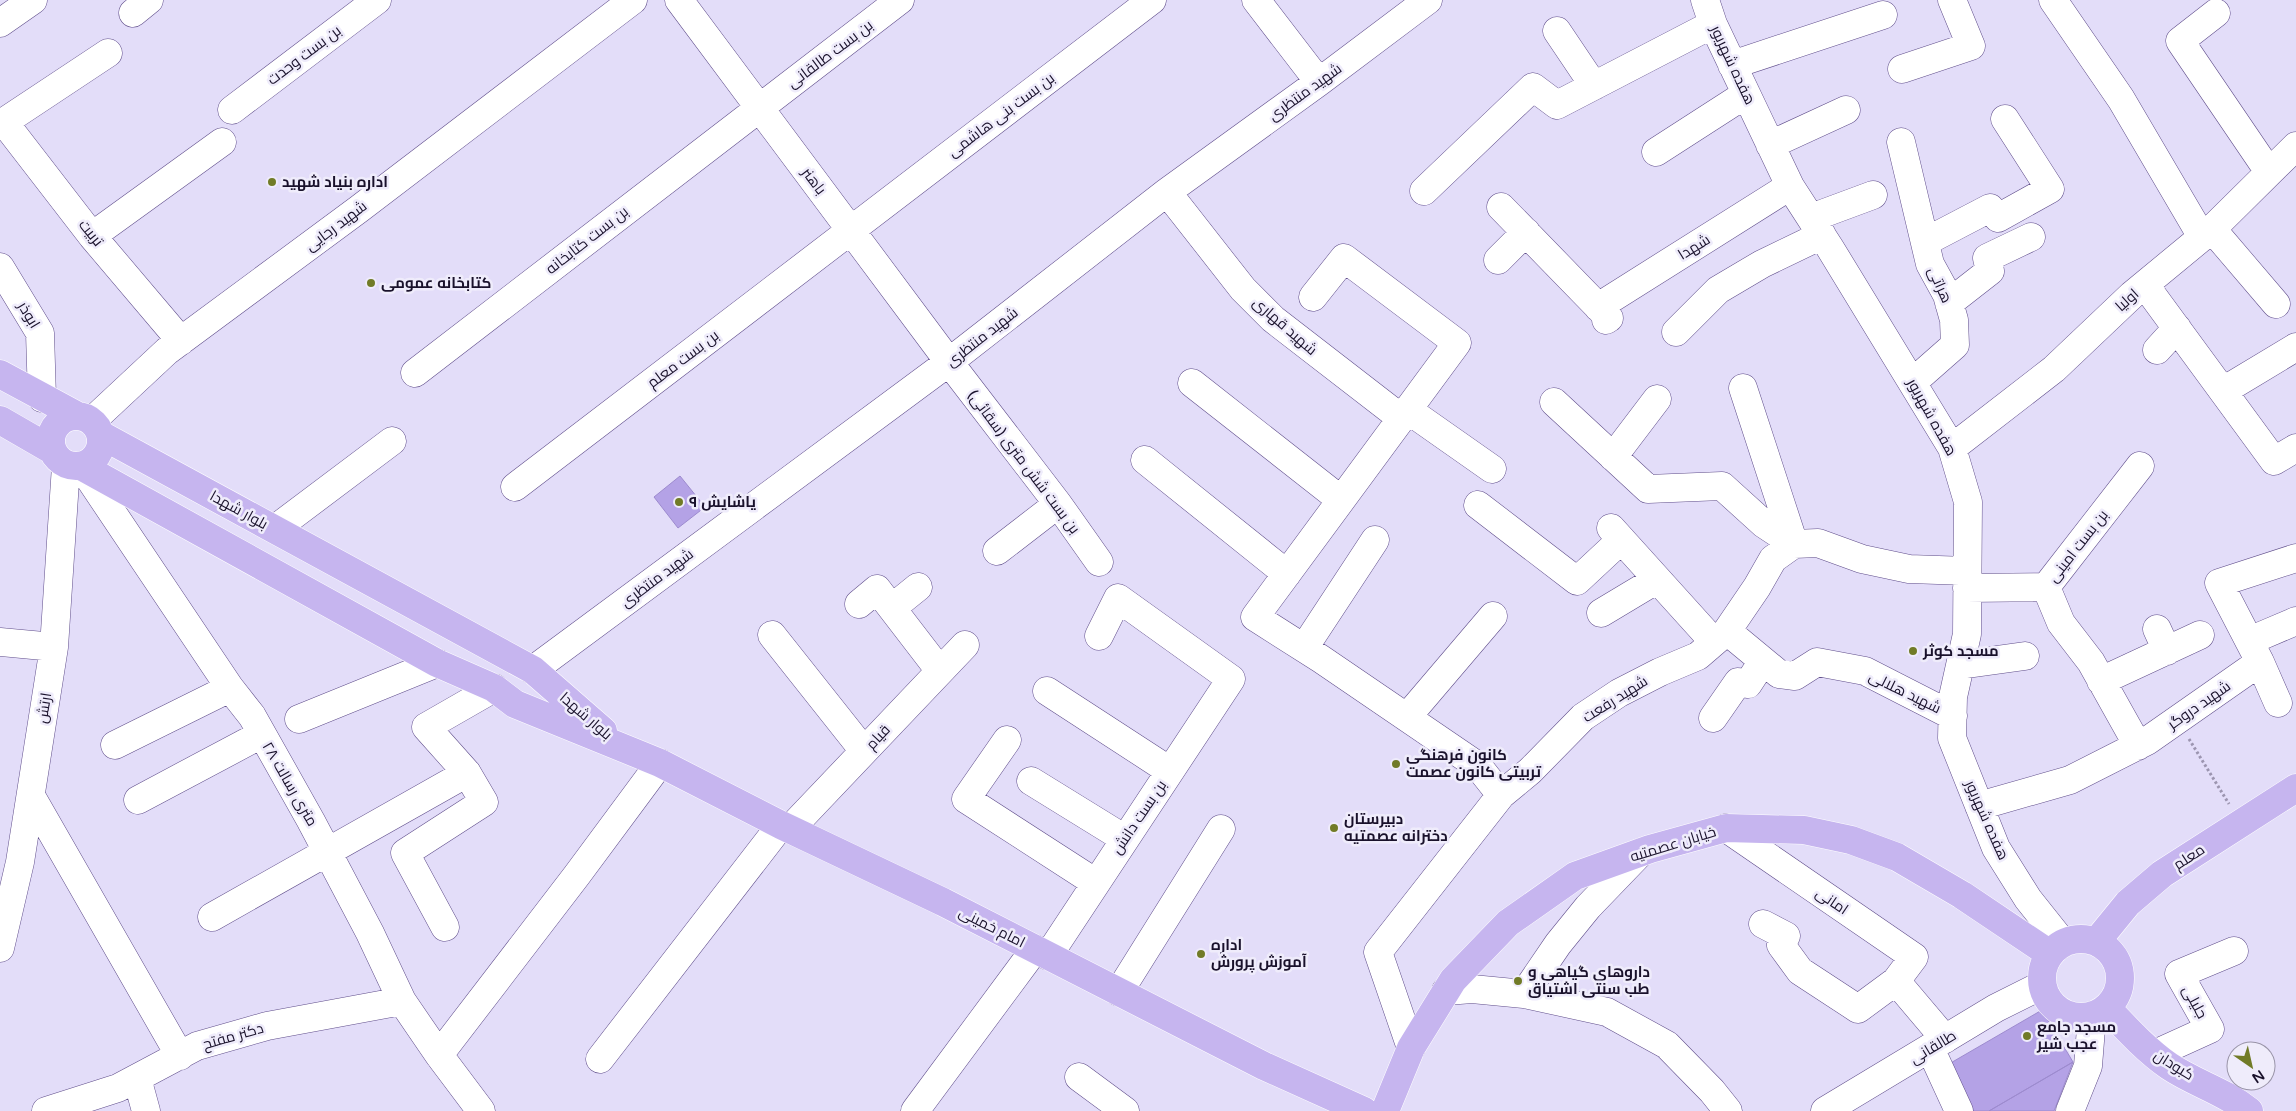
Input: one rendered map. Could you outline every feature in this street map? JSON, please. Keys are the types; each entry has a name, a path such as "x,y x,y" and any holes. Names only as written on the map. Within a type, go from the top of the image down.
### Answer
{"main road":[{"name":"بلوار شهدا","path":"0,374 275,529 533,670 619,746"},
{"name":"بلوار شهدا","path":"0,420 67,461 437,663 494,688 515,704 619,746"},
{"path":"60,421 89,424 102,443 95,458 67,461 51,436 54,428 60,421"},
{"name":"امام خمینی","path":"619,746 660,763 1041,952 1264,1066 1364,1111"},
{"name":"معلم","path":"2097,941 2128,903 2162,874 2296,788"},
{"name":"خیابان عصمتیه","path":"1386,1111 1411,1048 1453,980 1508,923 1575,876 1640,853 1726,828 1804,830 1851,840 1897,857 2057,948"},
{"path":"2085,938 2097,941 2108,948 2116,959 2121,972 2120,985 2116,998 2100,1012 2079,1018 2061,1011 2047,997 2042,985 2044,963 2057,948 2074,939 2085,938"},
{"name":"کبودان","path":"2100,1012 2169,1066 2232,1098 2249,1111"}],"street":[{"path":"0,23 33,0"},
{"name":"بن بست وحدت","path":"232,110 376,0"},
{"name":"شهید رجایی","path":"89,424 167,351 359,210 633,0"},
{"name":"باهنر","path":"679,0 949,362"},
{"name":"بن بست طالقانی","path":"759,108 900,0"},
{"name":"بن بست بنی هاشمی","path":"850,230 1152,0"},
{"path":"1256,0 1319,82"},
{"name":"شهید منتظری","path":"533,670 949,362 1167,192 1319,82 1426,0"},
{"path":"1902,69 1971,46 1952,0"},
{"path":"2052,0 2121,99 2207,233 2276,304"},
{"path":"1424,191 1533,87 1557,105 1594,86 1709,12"},
{"name":"هفده شهریور","path":"1709,12 1732,65 1790,186 1913,382 1952,448 1968,502 1967,634 1954,697 1952,738 1996,848 2057,948"},
{"path":"2216,13 2180,41 2269,172"},
{"path":"1732,65 1883,15"},
{"path":"1557,31 1594,86"},
{"name":"تربیت","path":"108,53 4,122 92,236 181,341"},
{"path":"1656,152 1746,94"},
{"name":"بن بست کتابخانه","path":"415,372 759,108"},
{"path":"1770,145 1846,110"},
{"path":"1925,242 1990,208 1998,218 2044,202 2050,189 2005,120"},
{"path":"92,236 222,142"},
{"name":"هراتی","path":"1901,142 1930,264 1949,303 1954,320 1955,344 1913,382"},
{"name":"اولیا","path":"1952,448 2054,369 2145,284 2207,233 2296,146"},
{"name":"شهدا","path":"1526,232 1599,316 1790,186"},
{"name":"شهید قهاری","path":"1167,192 1243,289 1273,319 1404,414 1492,469"},
{"path":"1676,332 1718,290 1762,264 1817,227 1874,195"},
{"path":"1498,260 1526,232 1501,207"},
{"name":"بن بست معلم","path":"515,487 850,230"},
{"path":"1949,303 1990,271 1987,258 2031,237"},
{"path":"1313,297 1344,258 1457,343 1255,618 1304,648 1478,766 1501,795"},
{"name":"ابوذر","path":"0,267 40,333 42,398"},
{"path":"2145,284 2274,462 2296,448"},
{"path":"2157,350 2176,328"},
{"path":"2223,391 2296,348"},
{"name":"بن بست شش متری (سقائی)","path":"949,362 1058,504 1099,562"},
{"path":"1192,383 1341,500"},
{"path":"1743,388 1794,544"},
{"path":"1613,457 1657,399"},
{"path":"1554,402 1648,489 1722,486 1764,524 1794,544 1818,543 1862,559 1967,580"},
{"path":"275,529 392,441"},
{"path":"1145,460 1286,574"},
{"name":"ارتش","path":"0,948 20,862 54,647 67,461"},
{"name":"۲۸ متری رسالت","path":"67,461 257,725 328,852 370,933 402,1001 481,1111"},
{"name":"بن بست امینی","path":"1967,580 2046,588 2140,466"},
{"path":"997,551 1058,504"},
{"name":"شهید هلالی","path":"1478,505 1577,581 1616,534 1656,580 1720,637 1763,661 1779,674 1795,676 1817,662 1865,671 1953,716"},
{"path":"1304,648 1375,540"},
{"name":"شهید رفعت","path":"1411,1048 1378,952 1501,795 1530,771 1583,717 1619,692 1698,656 1720,637 1773,559 1794,544"},
{"path":"2278,703 2219,583 2296,558"},
{"path":"1601,613 1656,580"},
{"path":"892,608 918,587"},
{"path":"2046,588 2061,623 2090,662 2101,681 2135,754"},
{"path":"859,604 877,589 940,671"},
{"name":"بن بست دانش","path":"915,1111 1096,883 1231,679 1118,598 1099,636"},
{"path":"1407,717 1493,616"},
{"name":"شهید دروگر","path":"1979,806 2070,780 2135,754 2179,719 2210,710 2254,651 2296,621"},
{"path":"772,635 864,751"},
{"path":"2101,681 2162,640 2200,635"},
{"path":"0,642 54,647"},
{"name":"قیام","path":"600,1059 786,827 864,751 965,644"},
{"path":"1960,665 2025,656"},
{"path":"1713,718 1738,682 1748,684 1763,661"},
{"path":"299,719 437,663"},
{"path":"115,745 230,688"},
{"path":"445,927 405,853 484,802 467,773 426,727 494,688"},
{"path":"1047,691 1170,771"},
{"path":"138,800 257,725"},
{"path":"1007,740 966,799 1096,883"},
{"path":"439,1055 660,763"},
{"path":"212,917 467,773"},
{"path":"1031,781 1125,839"},
{"path":"31,796 180,1056"},
{"name":"امانی","path":"1726,828 1914,956 1896,981 1858,1009 1800,971 1781,945 1786,936 1763,924"},
{"path":"1119,992 1221,829"},
{"path":"1524,994 1558,944 1588,907 1640,853"},
{"name":"جلیلی","path":"2154,1054 2210,1029 2179,974 2234,951"},
{"path":"1896,981 1937,1044 1959,1111"},
{"name":"طالقانی","path":"1825,1111 1996,1008 2042,985"},
{"path":"1446,991 1472,989 1524,994 1607,1012 1667,1045 1712,1091 1728,1111"},
{"name":"دکتر مفتح","path":"46,1111 118,1088 197,1046 267,1026 402,1001"},
{"path":"2070,1111 2088,1066 2100,1012"},
{"path":"1079,1077 1111,1107"},
{"path":"137,1078 146,1111"}],"path":[{"path":"2179,719 2197,752 2242,823"}],"building":[{"name":"یاشایش ۹","path":"680,476 705,507 678,528 654,497"},
{"name":"مسجد جامع عجب شیر","path":"2042,1010 2073,1062 1989,1111 1967,1111 1942,1068"},
{"path":"2073,1062 2054,1111 1989,1111"}],"place":[{"name":"اداره بنیاد شهید","path":"272,182"},
{"name":"کتابخانه عمومی","path":"371,283"},
{"name":"یاشایش ۹","path":"679,502"},
{"name":"مسجد کوثر","path":"1913,651"},
{"name":"کانون فرهنگی تربیتی کانون عصمت","path":"1396,764"},
{"name":"دبیرستان دخترانه عصمتیه","path":"1334,828"},
{"name":"اداره آموزش پرورش","path":"1201,954"},
{"name":"داروهای گیاهی و طب سنتی اشتیاق","path":"1518,981"},
{"name":"مسجد جامع عجب شیر","path":"2027,1036"}]}
